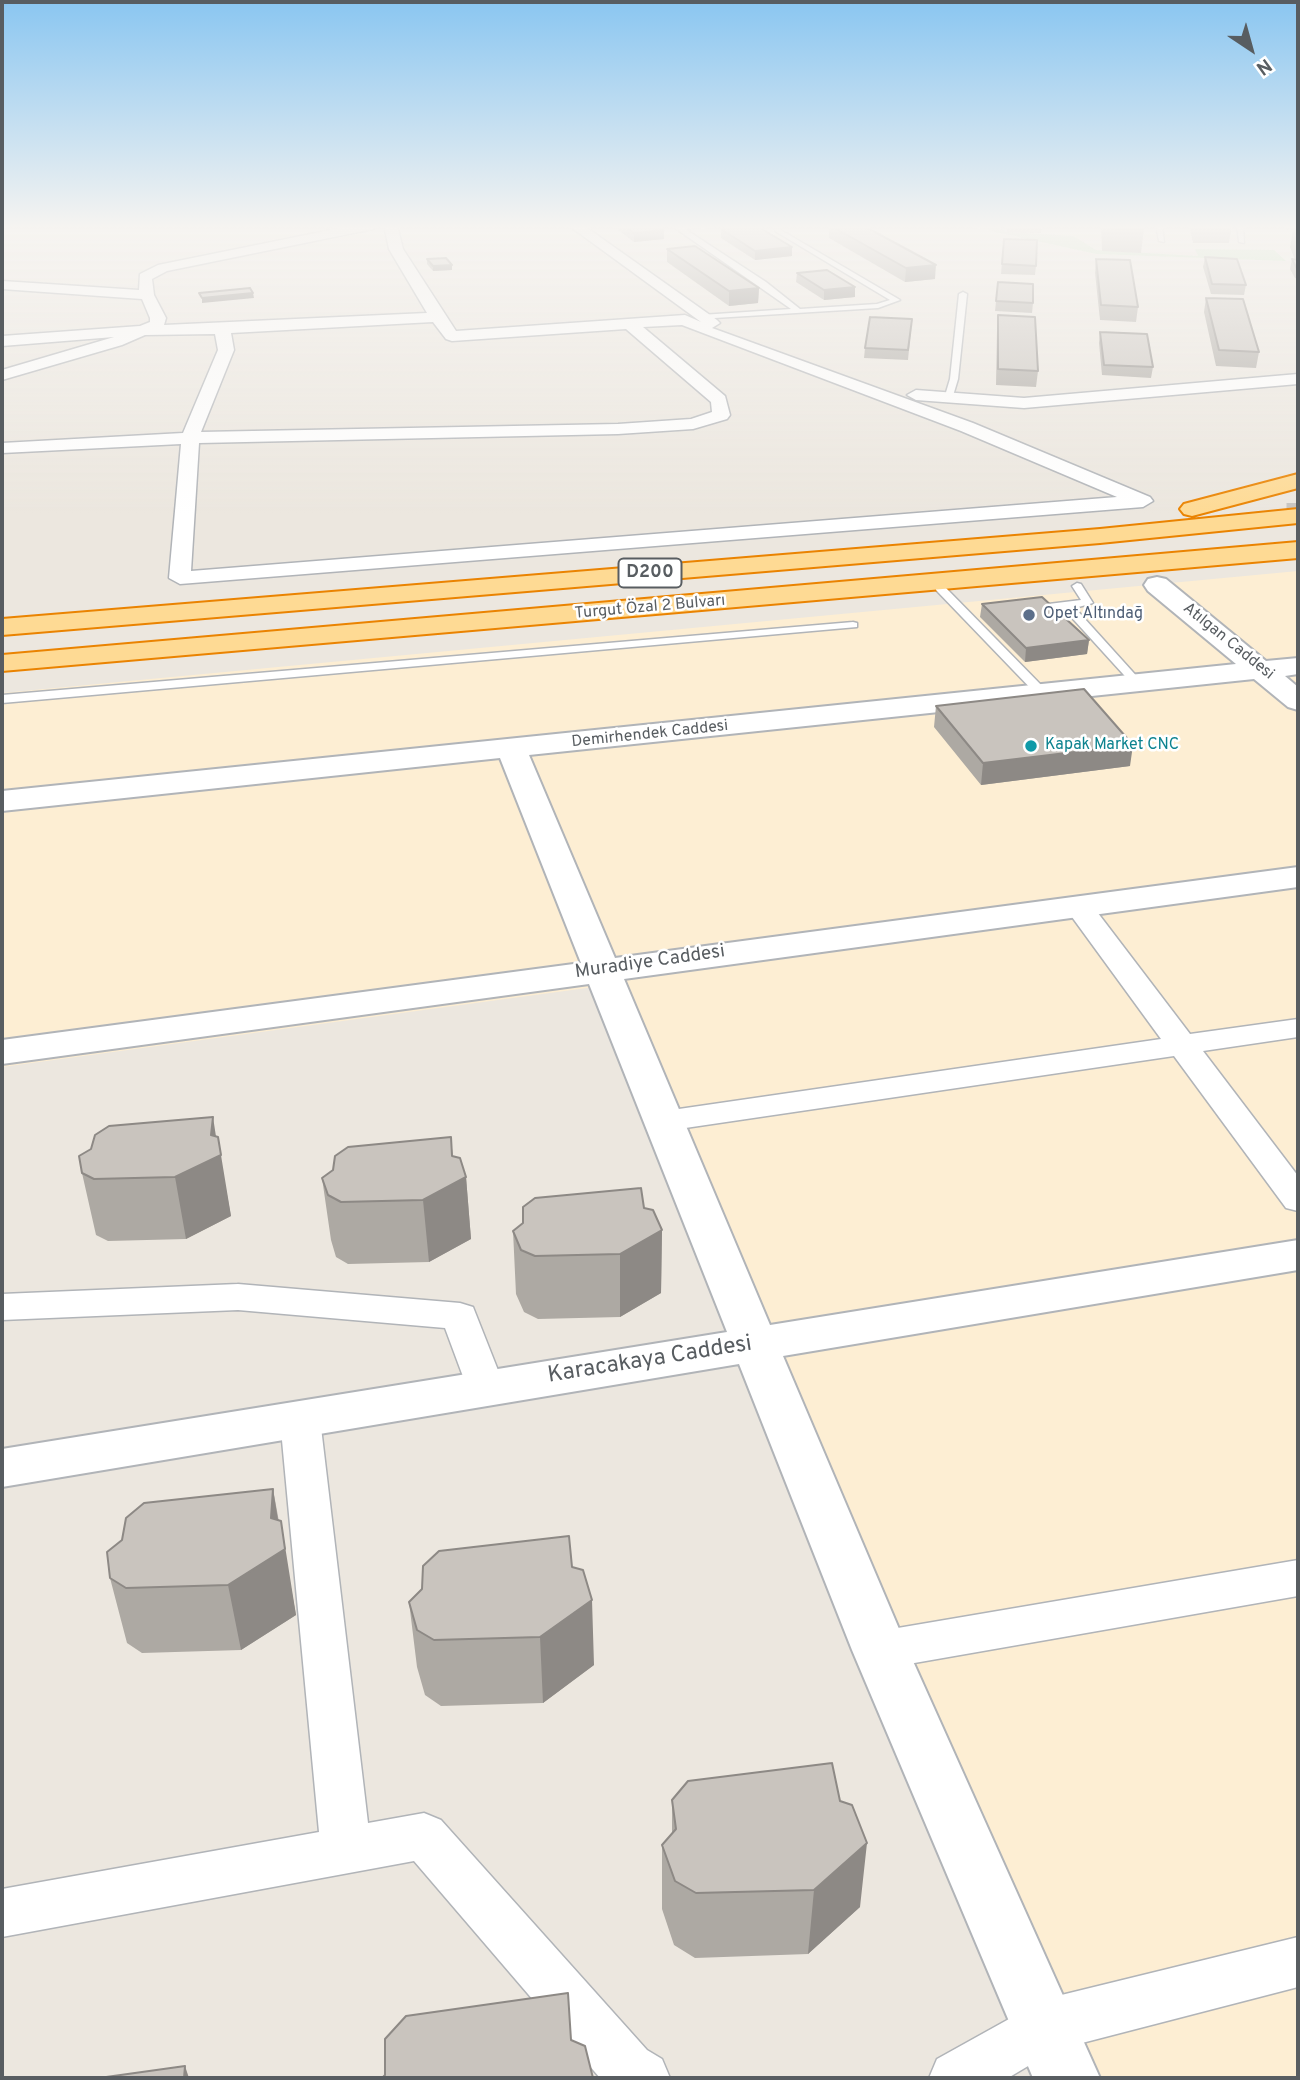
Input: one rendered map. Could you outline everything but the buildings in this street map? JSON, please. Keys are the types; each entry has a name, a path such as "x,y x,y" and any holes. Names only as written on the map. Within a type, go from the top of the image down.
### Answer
{"highway":[{"name":"Turgut Özal 2 Bulvarı","path":"1100,536 1298,481"},
{"name":"Turgut Özal 2 Bulvarı","path":"2,627 1100,536 1298,516"},
{"name":"Turgut Özal 2 Bulvarı","path":"2,663 1298,550"},
{"path":"878,588 940,587 1072,596 1157,585 1260,579"}],"street":[{"path":"2,375 147,330 157,322"},
{"path":"2,341 147,330 346,322"},
{"path":"441,322 452,336 657,322"},
{"path":"222,329 226,350 190,438 180,578 1143,501 967,427 702,330 689,322"},
{"path":"711,322 872,384 948,399 993,403 1046,402 1298,379"},
{"path":"2,447 190,438 618,429 693,424 721,415 719,400 630,324"},
{"name":"Atılgan Caddesi","path":"1157,585 1264,670 1298,701"},
{"name":"Demirhendek Caddesi","path":"2,801 512,750 1298,666"},
{"path":"512,750 880,1650 1068,2078"},
{"name":"Muradiye Caddesi","path":"2,1052 1298,877"},
{"path":"1078,906 1298,1200"},
{"path":"664,1121 1298,1028"},
{"name":"Karacakaya Caddesi","path":"2,1468 1298,1255"},
{"path":"2,1307 238,1297 460,1316 485,1388"},
{"path":"300,1419 346,1851"},
{"path":"880,1650 1298,1578"},
{"path":"2,1913 424,1836 628,2069 643,2078"},
{"path":"956,2078 1045,2026 1298,1962"}],"lane":[{"path":"948,399 954,379 960,322"},
{"path":"940,587 973,615 1042,694"},
{"path":"1017,611 1072,596 1137,683"},
{"path":"2,699 853,625"}],"shaded area":[{"path":"1298,571 1298,2078 1074,2078 609,985 2,1067 2,693"}],"tunnel":[{"path":"1298,503 1298,511"}],"place":[{"name":"Opet Altındağ","path":"1029,615"},
{"name":"Kapak Market CNC","path":"1031,746"}]}
